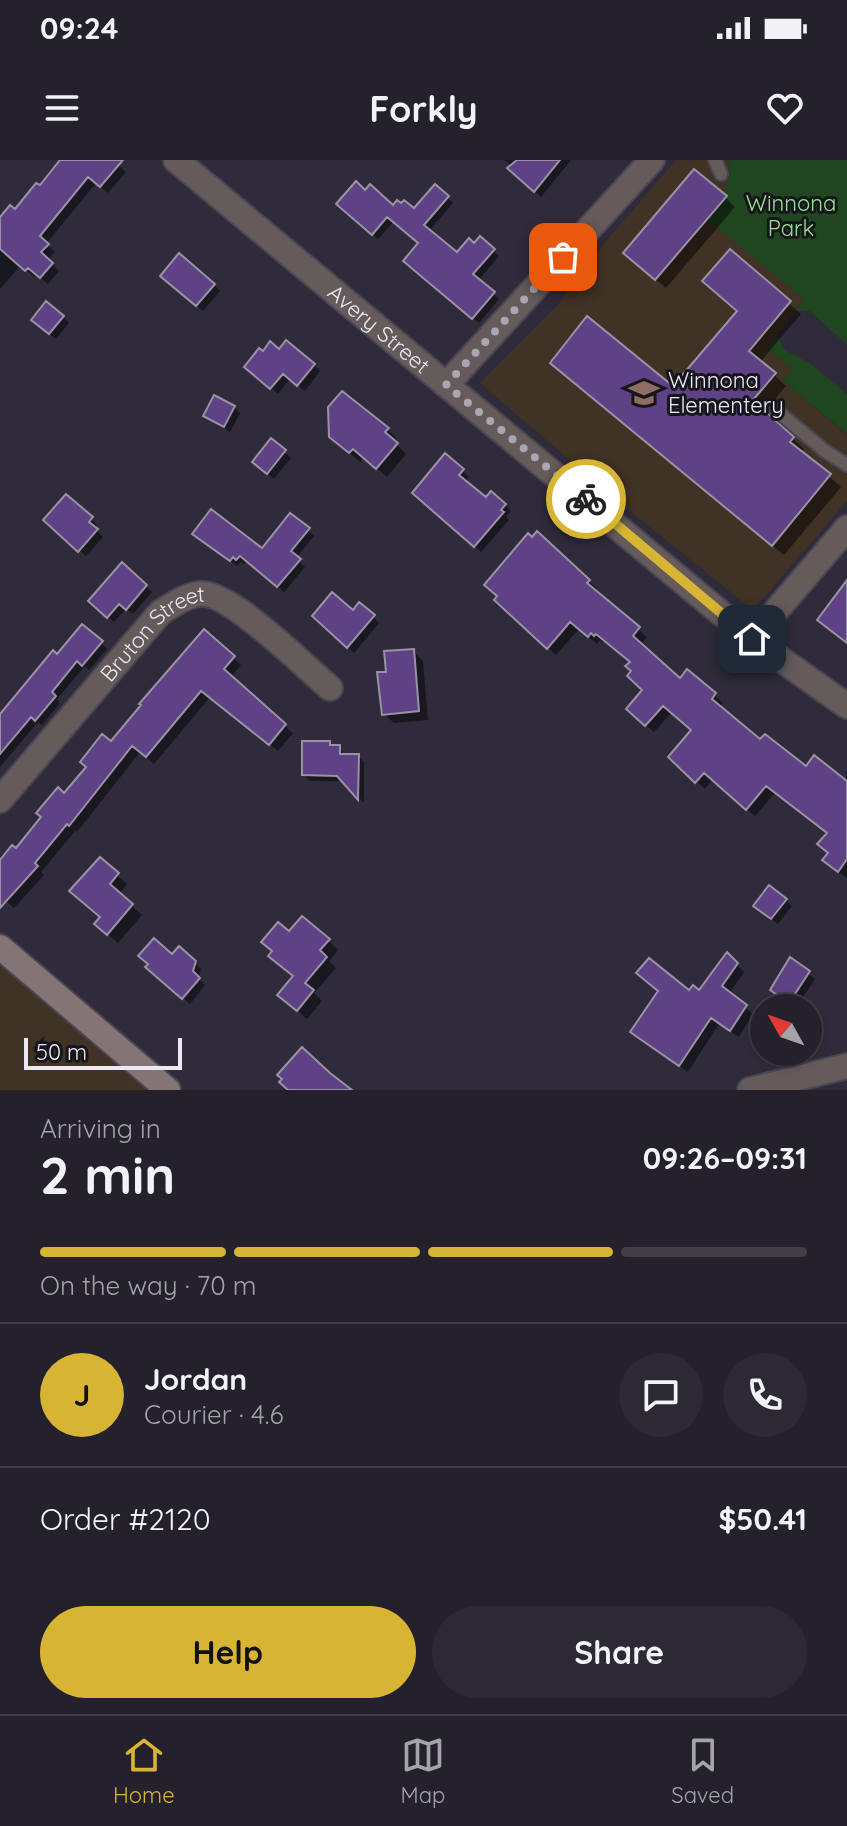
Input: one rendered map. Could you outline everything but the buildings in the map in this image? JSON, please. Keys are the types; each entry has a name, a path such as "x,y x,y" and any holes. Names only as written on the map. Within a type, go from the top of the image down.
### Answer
{"main road":[{"path":"0,947 168,1090"}],"street":[{"name":"Avery Street","path":"176,160 752,639 847,706"},
{"path":"446,385 652,160"},
{"path":"752,639 847,528"},
{"name":"Bruton Street","path":"0,800 160,613 179,600 202,593 232,604 330,688"},
{"path":"750,1090 847,1066"}],"lane":[{"path":"715,160 721,174"},
{"path":"776,410 825,451 847,465"}],"shaded area":[{"name":"Winnona Elementery","path":"676,160 728,160 727,196 708,219 805,300 767,348 793,369 783,381 847,435 847,501 753,610 615,499 480,383 559,304 587,263"},
{"path":"0,943 170,1090 0,1090"}],"green space":[{"name":"Winnona Park","path":"728,160 847,160 847,345 810,311 796,311 805,300 707,219 725,192 729,177"},
{"path":"777,335 785,350 811,364 847,394 847,434 783,381 793,369 767,348"}],"way so far":[{"path":"563,257 446,385 586,499"}],"place":[{"name":"Winnona Elementery","path":"644,393"}],"route":[{"path":"586,499 752,639"}]}
